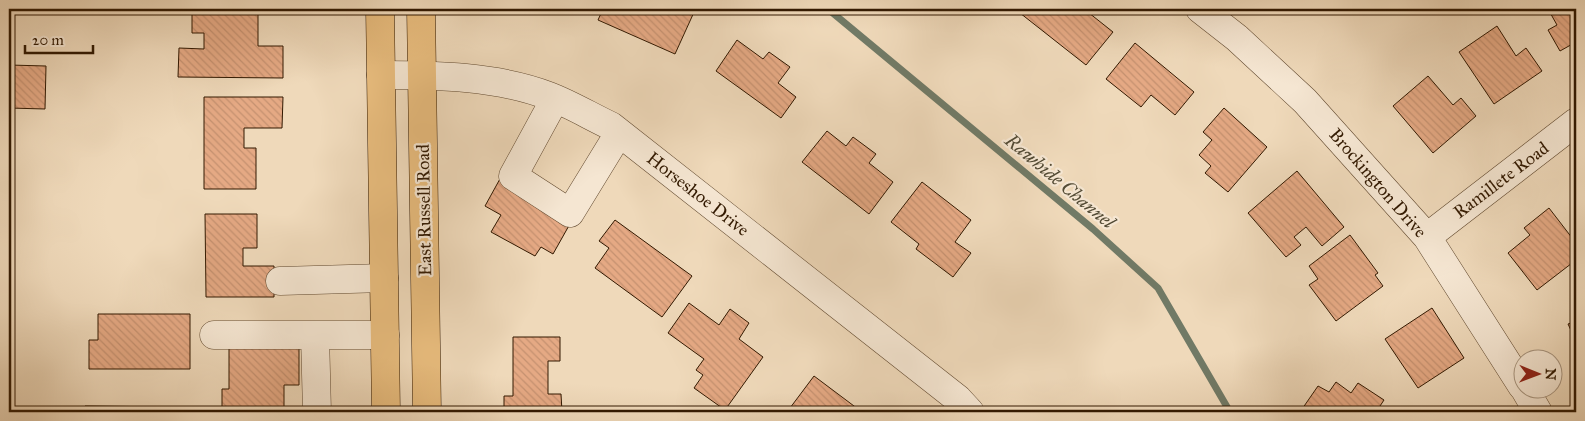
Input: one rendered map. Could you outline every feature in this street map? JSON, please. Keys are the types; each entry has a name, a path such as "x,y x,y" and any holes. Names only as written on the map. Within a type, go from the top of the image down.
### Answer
{"main road":[{"path":"380,9 386,412"},
{"name":"East Russell Road","path":"421,9 427,412"}],"street":[{"name":"Brockington Drive","path":"1200,9 1236,38 1305,101 1426,237 1526,400"},
{"name":"Horseshoe Drive","path":"381,75 422,75 499,82 549,96 611,126 958,398 970,412"},
{"path":"555,99 513,176 570,213 619,133"},
{"name":"Ramillete Road","path":"1426,237 1576,122"},
{"path":"280,282 384,278"},
{"path":"214,335 385,335"},
{"path":"315,335 317,412"}],"building":[{"path":"192,9 258,9 258,46 283,46 283,78 178,77 179,48 204,49 204,33 192,33"},
{"path":"603,9 695,10 675,54 598,20"},
{"path":"1023,9 1084,9 1113,32 1086,65 1020,13"},
{"path":"1548,9 1576,9 1576,42 1560,51 1548,30 1557,25"},
{"path":"1497,26 1516,56 1526,48 1542,71 1494,104 1459,52"},
{"path":"737,40 763,59 769,52 790,67 778,83 796,97 781,118 716,71"},
{"path":"1135,43 1194,92 1175,115 1151,95 1141,107 1106,79"},
{"path":"9,65 46,66 45,109 9,108"},
{"path":"1428,76 1453,105 1461,98 1476,116 1433,153 1393,106"},
{"path":"204,97 283,97 282,128 244,128 244,148 256,148 256,189 204,189"},
{"path":"1224,108 1267,147 1228,192 1205,173 1211,166 1199,155 1212,140 1203,132"},
{"path":"827,131 846,146 853,137 876,154 869,163 893,182 869,214 802,162"},
{"path":"1297,171 1344,227 1322,246 1306,227 1294,237 1301,245 1286,257 1248,213"},
{"path":"501,177 571,222 553,254 541,247 535,256 491,232 501,215 485,206"},
{"path":"922,182 971,220 955,242 971,253 953,277 916,249 919,244 891,222"},
{"path":"1549,208 1576,243 1576,260 1537,290 1508,253 1530,235 1524,228"},
{"path":"205,214 257,214 257,248 243,248 243,266 274,266 274,297 206,297"},
{"path":"615,220 692,276 662,317 595,268 609,248 599,241"},
{"path":"1350,235 1378,273 1375,275 1383,286 1336,321 1309,285 1318,279 1309,266"},
{"path":"689,303 719,325 730,309 749,323 739,339 763,357 725,410 694,388 703,375 696,370 704,359 668,333"},
{"path":"1432,308 1464,358 1418,388 1385,339"},
{"path":"98,314 190,314 190,369 89,369 89,340 98,340"},
{"path":"1576,321 1576,341 1568,324"},
{"path":"513,337 560,337 560,361 548,361 548,394 561,394 562,412 504,412 504,396 513,396"},
{"path":"229,345 299,345 299,385 284,385 284,407 299,407 299,412 222,412 222,389 229,389"},
{"path":"814,376 862,412 787,412"},
{"path":"1336,382 1351,393 1358,383 1384,400 1376,412 1300,412 1318,386 1329,392"},
{"path":"85,406 178,407 178,412 85,412"}],"waterway":[{"name":"Rawhide Channel","path":"828,9 1093,229 1158,288 1230,412"}]}
